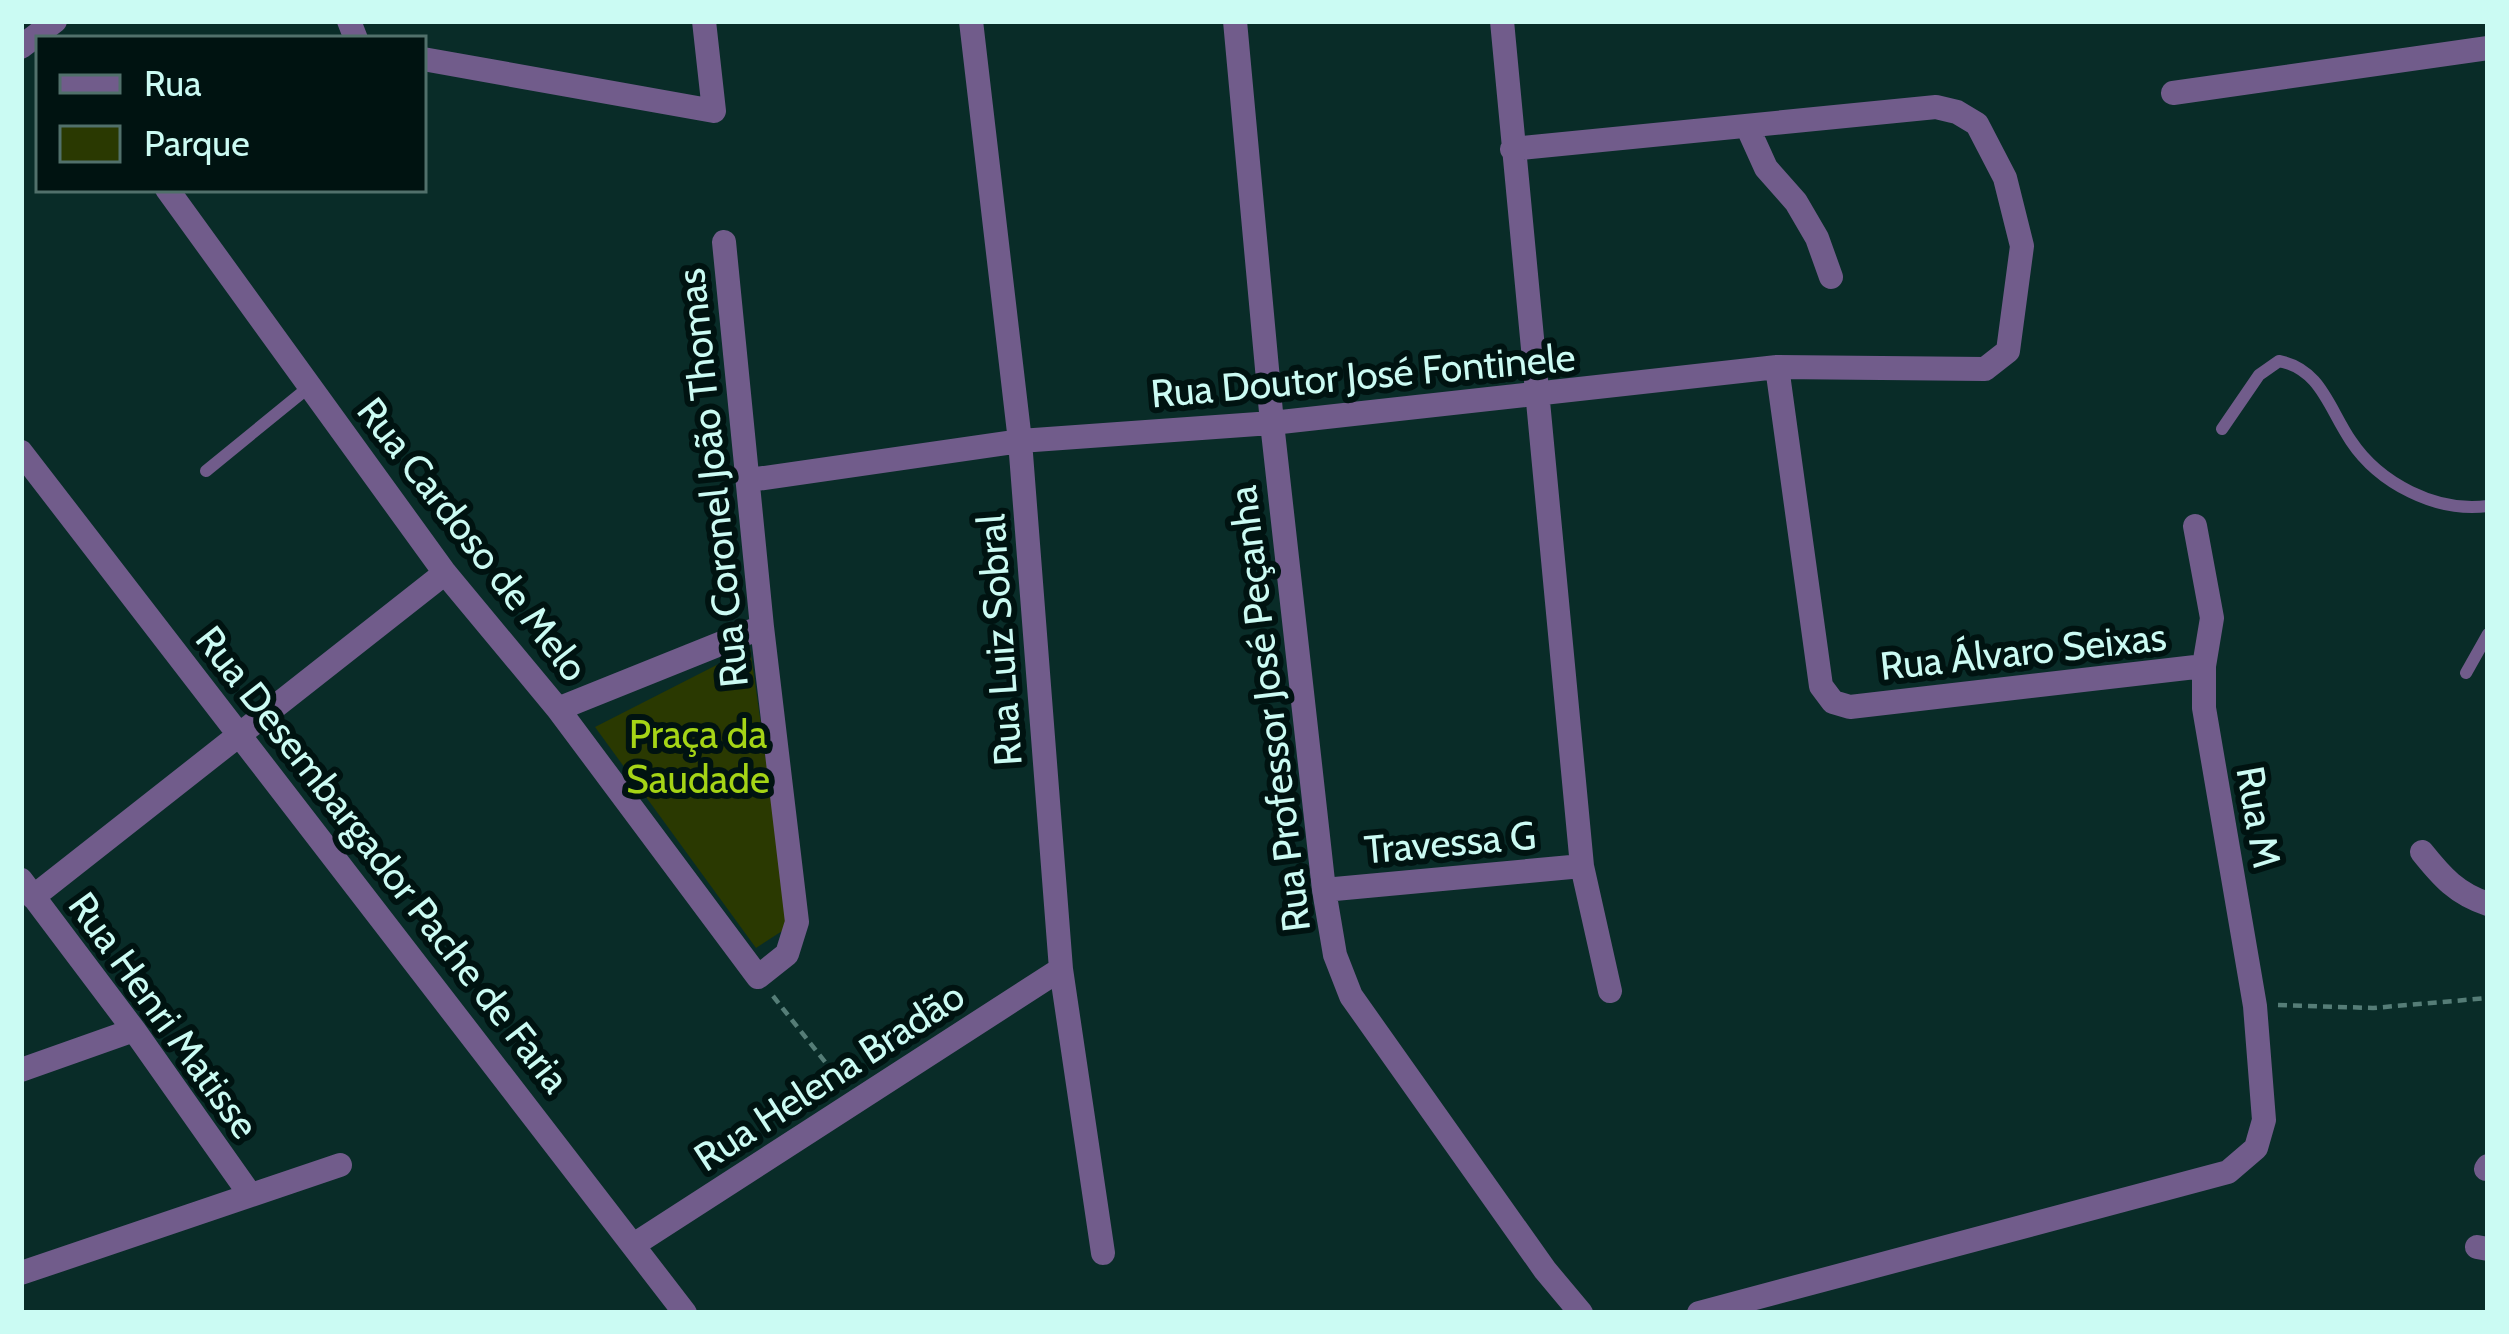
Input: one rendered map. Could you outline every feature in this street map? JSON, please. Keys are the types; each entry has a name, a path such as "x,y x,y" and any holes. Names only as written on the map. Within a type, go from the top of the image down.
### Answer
{"street":[{"path":"426,60 714,111 704,21"},
{"name":"Rua Luiz Sobral","path":"971,21 1020,441 1060,969 1102,1253"},
{"name":"Rua Professor José Peçanha","path":"1235,21 1273,423 1335,955 1351,996 1545,1270 1581,1313"},
{"path":"1502,21 1582,866 1610,992"},
{"path":"2173,93 2488,48"},
{"name":"Rua Doutor José Fontinele","path":"750,480 1020,441 1273,423 1777,368 1984,369 2008,351 2021,246 2006,178 1977,124 1936,107 1748,126"},
{"path":"1512,149 1748,126 1766,168 1796,202 1817,238 1831,277"},
{"name":"Rua Cardoso de Melo","path":"169,192 445,573 559,709 758,977"},
{"name":"Rua Coronel João Thomas","path":"724,242 797,922 788,954 758,977"},
{"name":"Rua Álvaro Seixas","path":"1777,368 1821,686 1833,702 1850,707 2204,666"},
{"name":"Rua Desembargador Pache de Faria","path":"21,452 685,1313"},
{"name":"Rua M","path":"1699,1313 2228,1172 2256,1148 2264,1120 2255,1006 2204,709 2204,666 2212,618 2195,526"},
{"path":"27,888 240,733 445,573"},
{"path":"559,709 762,627"},
{"path":"2422,852 2446,882 2466,897 2488,904"},
{"name":"Travessa G","path":"1324,890 1582,866"},
{"name":"Rua Henri Matisse","path":"27,888 249,1193"},
{"name":"Rua Helena Bradão","path":"635,1244 1060,969"},
{"path":"21,1070 134,1030"},
{"path":"21,1273 340,1165"}],"lane":[{"path":"2222,429 2259,376 2279,361 2297,364 2311,374 2352,444 2382,477 2431,500 2488,506"},
{"path":"206,471 310,386"},
{"path":"2467,674 2488,634"}],"path":[{"path":"758,977 856,1102"},
{"path":"2255,1006 2373,1009 2488,998"}],"green space":[{"name":"Praça da Saudade","path":"750,648 790,926 756,948 595,727"}]}
